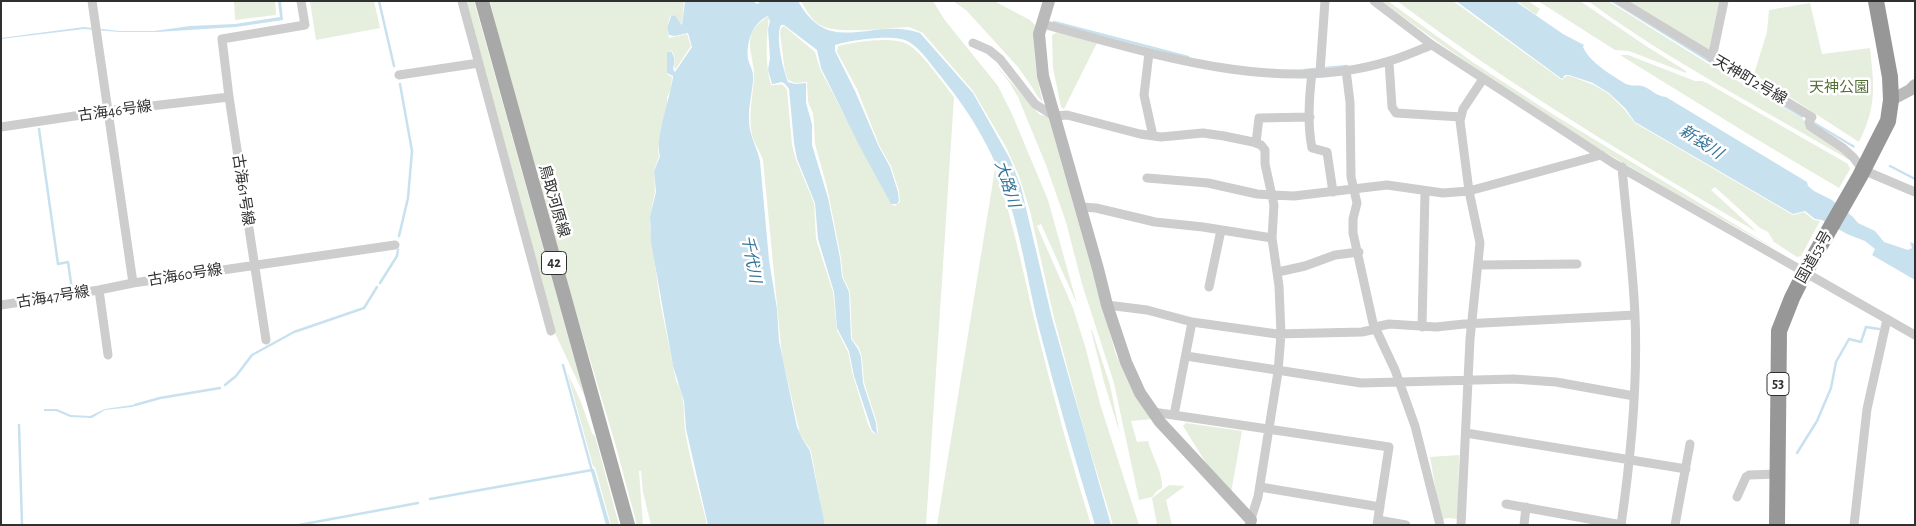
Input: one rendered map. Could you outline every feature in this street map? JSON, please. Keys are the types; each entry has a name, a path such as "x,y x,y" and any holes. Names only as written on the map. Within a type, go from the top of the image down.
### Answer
{"highway":[{"name":"国道53号","path":"1777,525 1780,331 1792,298 1805,272 1862,173 1888,121 1891,100 1890,77 1876,1"}],"main road":[{"name":"鳥取河原線","path":"482,1 628,525"}],"street":[{"name":"古海60号線","path":"92,1 133,283 395,245"},
{"name":"古海61号線","path":"266,340 228,97 222,39 304,25 301,1"},
{"path":"462,1 551,331"},
{"path":"1049,1 1039,34 1043,76 1107,306 1126,362 1140,393 1153,412 1175,440 1252,523"},
{"path":"1326,1 1310,117 1312,148 1327,152 1334,192"},
{"path":"1374,1 1432,45 1601,155 1915,335"},
{"name":"天神町2号線","path":"1620,1 1812,117 1809,122 1810,126 1853,156 1862,173"},
{"path":"1712,58 1724,1"},
{"path":"1042,24 1149,53 1240,71 1316,73 1346,70 1389,62 1432,45"},
{"path":"973,43 989,50 1000,59 1035,104 1054,116 1067,115 1160,137 1203,133 1224,136 1256,143 1261,145 1264,150 1265,164 1274,205 1272,238 1278,272 1281,334 1278,372 1260,487 1252,523"},
{"path":"1149,53 1144,95 1153,136"},
{"path":"399,75 479,62"},
{"path":"1389,62 1392,107 1396,113 1461,117"},
{"path":"1346,70 1350,102 1350,177 1357,203 1353,219 1354,233 1376,330 1399,381 1415,426 1440,525"},
{"path":"1461,525 1469,379 1480,243 1469,191 1460,121 1463,109 1483,79"},
{"path":"1891,100 1910,90 1915,85"},
{"name":"古海46号線","path":"1,128 108,111 228,97"},
{"path":"1256,143 1259,118 1310,117"},
{"path":"1147,178 1208,184 1257,194 1272,195 1294,196 1387,185 1425,192 1443,193 1469,191 1601,155"},
{"path":"1506,504 1621,525 1631,459 1635,315 1622,167"},
{"path":"1862,173 1915,192"},
{"path":"1422,327 1425,192"},
{"path":"1081,207 1096,208 1155,222 1272,238"},
{"path":"1209,287 1221,230"},
{"path":"1278,272 1304,266 1335,255 1359,252"},
{"path":"1478,265 1577,264"},
{"path":"99,290 133,283"},
{"name":"古海47号線","path":"1,306 99,290 108,355"},
{"path":"1107,306 1147,310 1192,322 1281,334 1345,333 1376,330 1380,326 1389,324 1422,327 1635,315"},
{"path":"1854,525 1866,409 1887,319"},
{"path":"1174,415 1192,322"},
{"path":"1186,356 1278,372 1362,383 1469,379 1540,380 1634,396"},
{"path":"1153,412 1390,448 1378,522 1406,525"},
{"path":"1466,433 1686,469"},
{"path":"1675,525 1690,444"},
{"path":"1737,497 1746,477 1749,475 1777,474"},
{"path":"1260,487 1380,507"},
{"path":"1524,525 1526,508"}],"green space":[{"path":"234,1 275,1 276,15 235,20"},
{"path":"310,1 374,1 380,28 316,40"},
{"path":"463,1 474,1 585,397 553,329"},
{"path":"490,1 684,1 682,24 675,15 670,16 667,28 669,38 687,34 691,46 675,70 673,53 671,50 667,52 667,74 672,77 671,89 667,97 660,132 659,156 654,170 655,192 650,216 650,228 660,301 676,381 683,399 685,430 707,525 651,525 643,492 641,471 639,471 643,525 637,525 615,443 569,289"},
{"path":"801,1 933,1 944,19 998,86 1012,114 1048,200 1077,304 1041,224 1037,226 1073,308 1101,407 1139,525 1113,525 1086,437 1054,318 1030,211 1019,176 1006,147 973,91 923,33 909,27 850,30 828,28 814,20"},
{"path":"953,1 994,1 1030,20 1035,25 1034,45 1043,103 1018,67 966,10"},
{"path":"1381,1 1388,1 1474,63 1554,115 1782,253 1649,178 1566,128 1473,66"},
{"path":"1397,1 1453,1 1562,80 1566,76 1570,76 1594,85 1609,94 1635,123 1793,215 1804,212 1814,220 1820,221 1801,256 1797,257 1774,242 1768,232 1760,228 1715,187 1711,190 1757,232 1574,122 1440,33"},
{"path":"1517,1 1528,1 1540,9 1536,15"},
{"path":"1538,1 1580,1 1686,71 1686,73 1629,51 1615,50"},
{"path":"1588,1 1608,1 1707,63 1803,119 1807,126 1849,156 1851,161 1684,65"},
{"path":"1626,1 1720,1 1710,51"},
{"name":"天神公園","path":"1810,3 1822,54 1870,48 1873,96 1869,117 1859,142 1754,74 1767,32 1769,10"},
{"path":"769,17 767,60 771,85 782,85 787,90 792,145 796,160 814,203 816,239 833,292 837,330 848,352 853,376 868,424 872,432 877,435 877,423 864,382 862,357 859,348 852,339 850,292 843,277 827,187 815,144 813,113 808,102 807,82 795,83 788,80 785,72 781,28 784,26 815,52 820,69 891,204 895,206 900,202 899,191 891,166 880,147 857,89 837,52 838,46 883,40 893,40 907,44 925,60 954,97 926,525 826,525 824,521 811,451 800,434 782,356 763,160 753,138 751,128 754,76 750,45 751,38 758,24"},
{"path":"1057,32 1097,43 1064,109 1061,107 1053,68 1052,35"},
{"path":"1620,55 1628,55 1695,81 1707,83 1848,164 1850,169 1839,188"},
{"path":"994,63 1040,115 1048,116 1116,355 1138,399 1152,419 1131,421 1137,442 1148,441 1161,476 1162,488 1152,497 1139,500 1114,383 1082,284 1066,222 1046,165 1018,97"},
{"path":"995,169 1014,233 1070,456 1091,525 937,525"},
{"path":"1091,330 1110,385 1120,434 1104,382"},
{"path":"567,372 581,402 592,433 595,436 619,525 611,525"},
{"path":"1186,423 1242,431 1231,493 1208,466 1183,426"},
{"path":"1459,455 1458,519 1448,518 1441,520 1430,457"},
{"path":"1169,485 1185,486 1166,500 1172,525 1157,525 1152,498"}],"water":[{"path":"278,1 281,1 283,20 236,27 157,32 120,32 84,29 1,39 84,27 120,31 154,31 190,26 235,24 280,17"},
{"path":"685,1 754,1 758,4 760,1 798,1 810,18 824,28 838,32 902,29 920,33 973,93 1010,159 1021,187 1052,318 1111,525 1095,525 1045,353 1019,237 1006,189 992,155 964,107 927,58 903,39 862,39 835,45 835,51 890,167 899,201 897,204 891,204 821,68 817,50 784,25 781,25 779,44 788,82 795,84 806,83 806,103 812,124 812,145 828,198 842,277 849,292 851,339 861,357 863,383 876,423 877,435 872,430 854,376 849,351 837,328 834,292 818,239 815,203 797,159 789,89 781,82 772,84 768,70 770,58 768,29 770,21 768,16 762,19 754,28 749,40 748,59 753,74 753,85 749,108 749,125 760,161 779,341 797,427 810,451 825,525 708,525 686,429 684,401 673,366 651,242 650,216 656,192 654,171 660,156 659,139 673,76 667,73 667,52 671,51 673,55 673,69 675,72 692,47 688,33 675,36 669,35 667,28 671,16 675,15 682,25"},
{"name":"新袋川","path":"1456,1 1515,1 1563,34 1584,45 1586,53 1615,77 1626,84 1643,86 1666,97 1807,182 1808,186 1814,191 1832,200 1858,223 1875,231 1884,242 1908,250 1912,248 1910,242 1915,244 1915,280 1872,255 1875,249 1865,241 1847,234 1822,220 1815,219 1805,211 1793,214 1635,122 1625,108 1609,93 1593,83 1569,75 1565,75 1562,79"},
{"path":"1610,1 1615,1 1804,115 1802,118"},
{"path":"1813,121 1855,146 1854,148 1812,123"},
{"path":"139,404 132,407 105,410 92,418 70,417 56,411 44,411 44,409 57,409 71,415 90,416 105,409"},
{"path":"590,468 594,469 610,525 606,525"}],"waterway":[{"path":"379,1 394,66"},
{"path":"1054,22 1188,57"},
{"path":"1305,70 1347,66"},
{"path":"399,236 408,198 412,151 400,84"},
{"path":"39,129 58,264 68,262 72,290"},
{"path":"1890,166 1915,179"},
{"path":"380,283 397,256 398,250"},
{"path":"225,385 236,376 252,355 294,332 364,308 377,287"},
{"path":"1797,453 1817,421 1831,388 1836,362 1849,339 1861,342 1866,327 1879,329"},
{"path":"563,365 592,471"},
{"path":"135,405 160,398 220,388"},
{"path":"19,425 22,525"},
{"path":"430,499 592,470"},
{"path":"299,525 418,503"}],"water label":[{"name":"大路川","path":"1007,184"},
{"name":"千代川","path":"751,259"}]}
